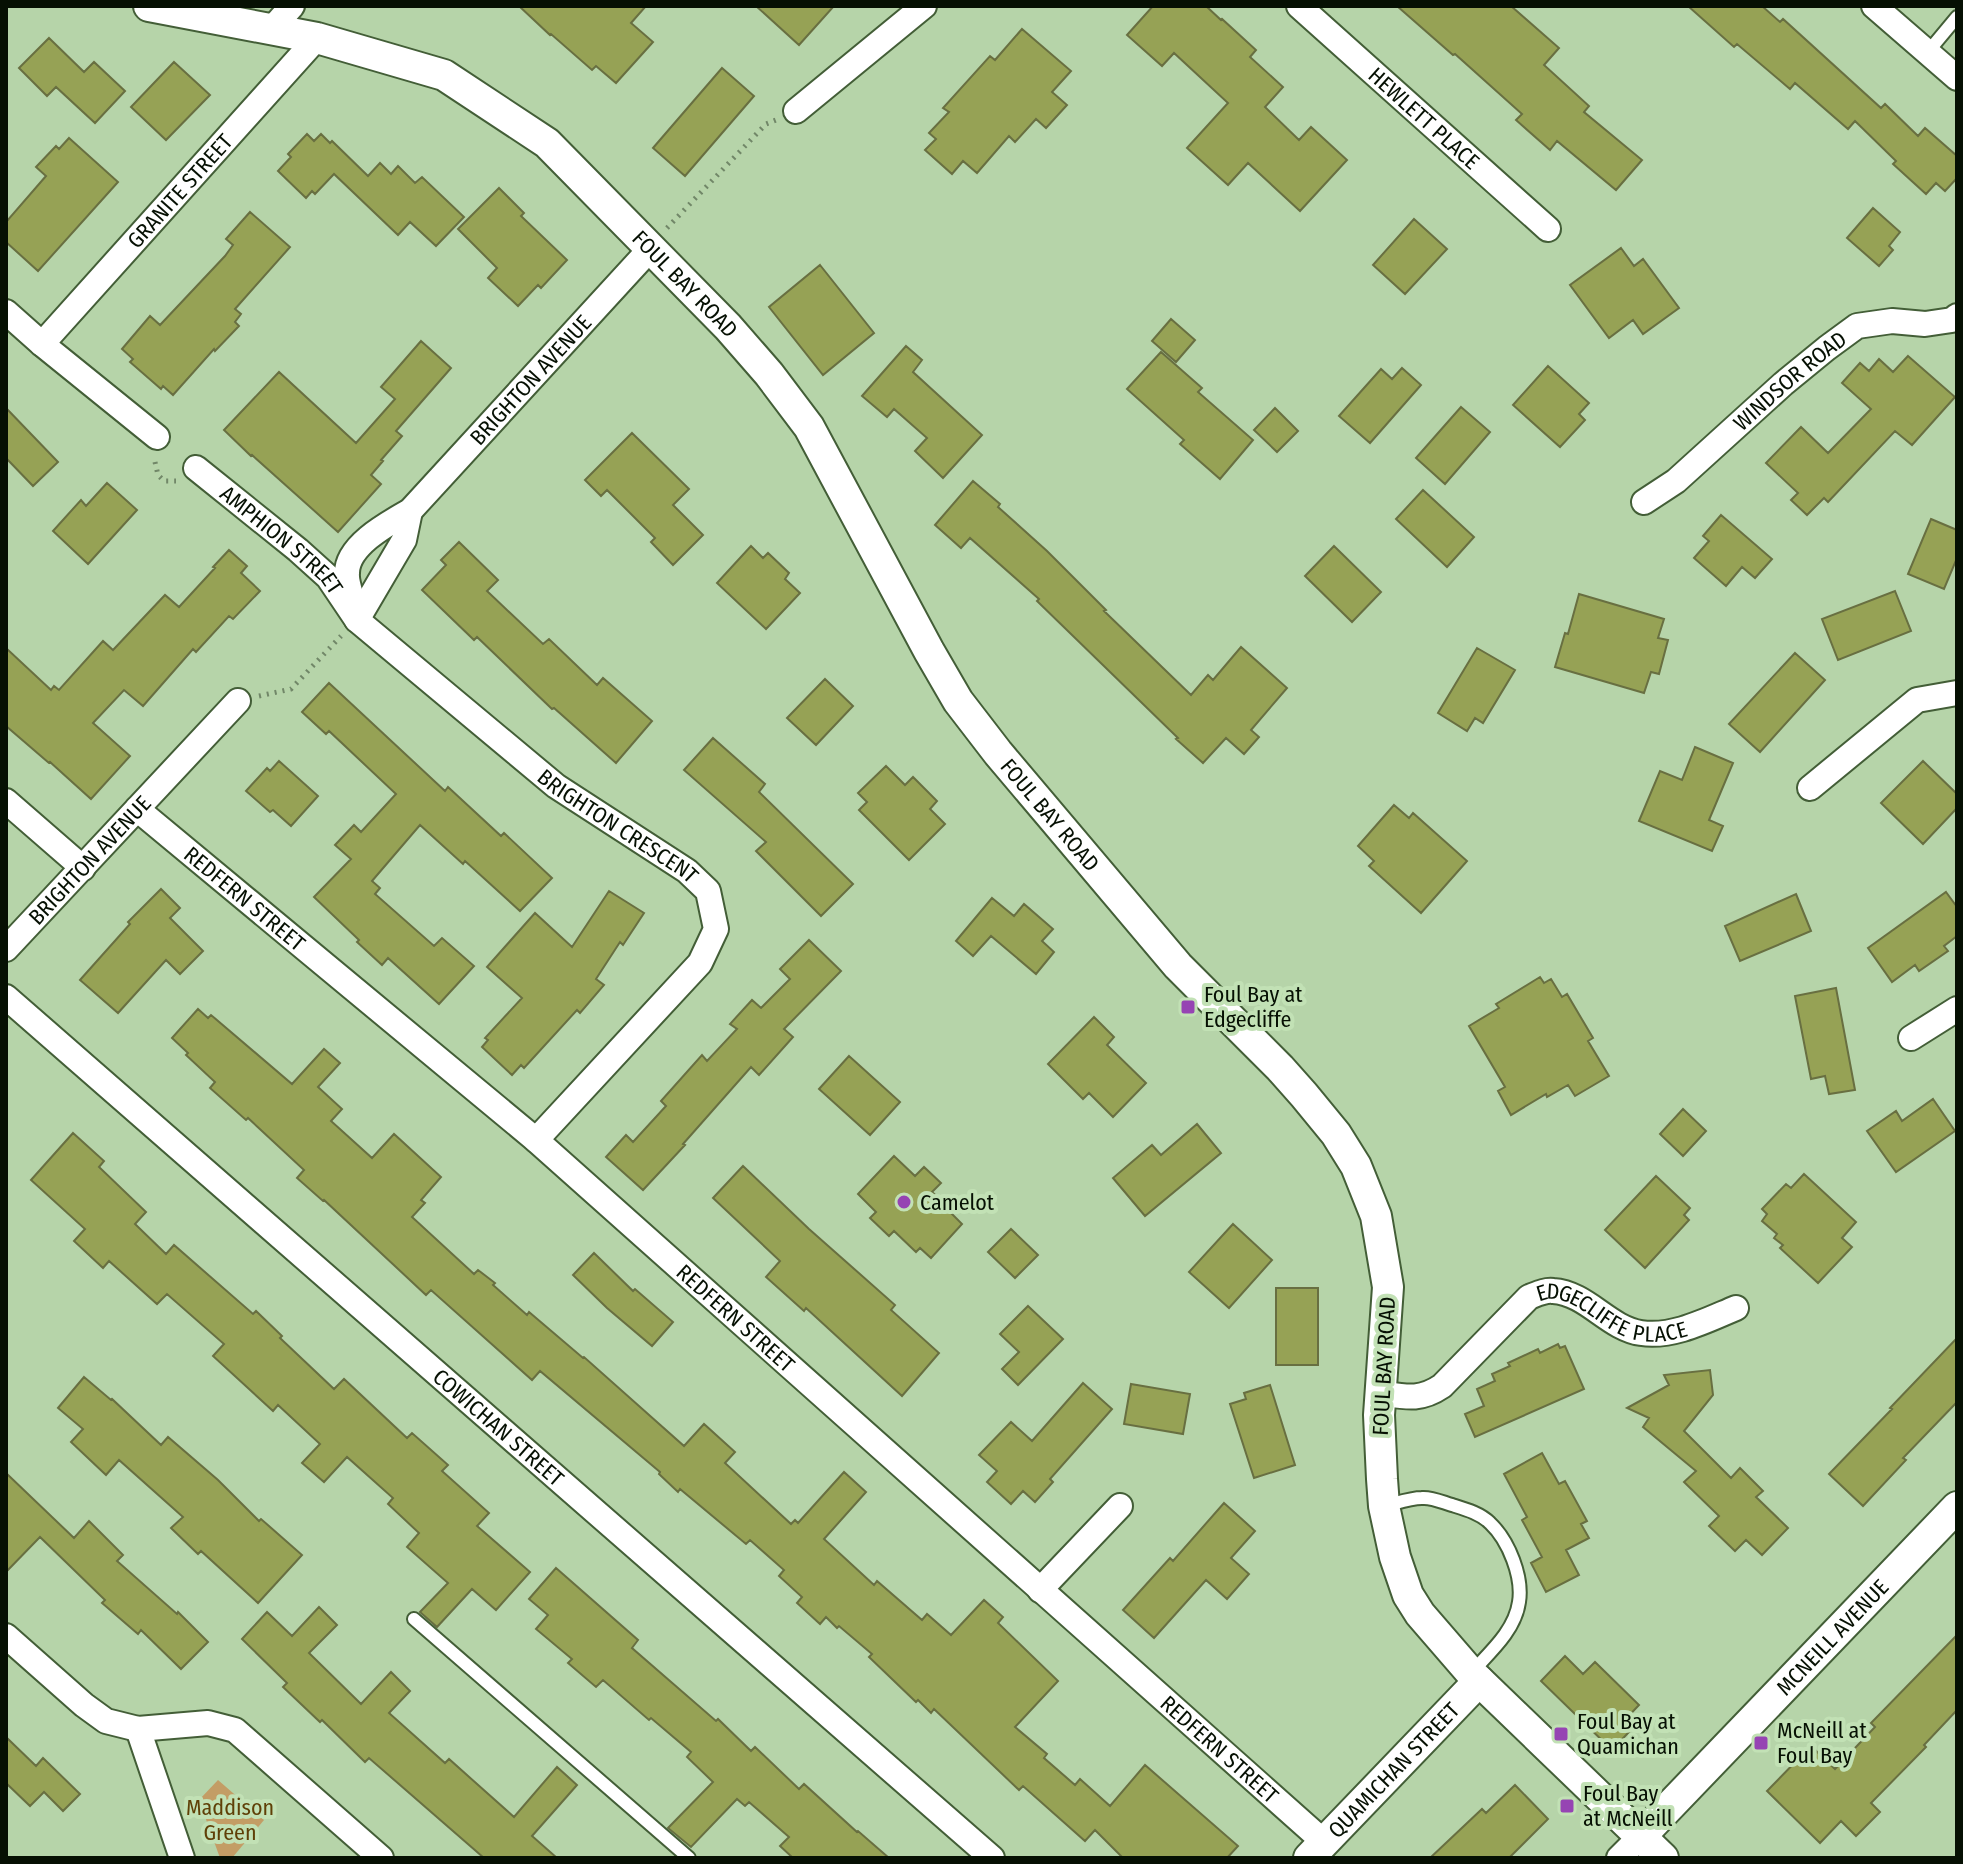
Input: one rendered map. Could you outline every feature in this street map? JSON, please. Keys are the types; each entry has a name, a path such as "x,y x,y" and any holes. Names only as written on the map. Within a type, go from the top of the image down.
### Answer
{"street":[{"name":"FOUL BAY ROAD","path":"149,6 317,38 444,75 547,143 652,247 769,374 809,427 958,701 998,753 1178,966 1280,1068 1336,1134 1356,1166 1376,1216 1388,1287 1379,1415 1384,1506 1395,1557 1408,1595 1420,1614 1475,1677 1663,1858"},
{"path":"270,31 292,6"},
{"path":"796,111 924,6"},
{"name":"HEWLETT PLACE","path":"1299,6 1548,229"},
{"path":"1874,6 1957,78"},
{"name":"GRANITE STREET","path":"42,344 317,38"},
{"name":"BRIGHTON AVENUE","path":"357,620 346,572 353,555 386,524 410,511 652,247"},
{"path":"6,312 157,437"},
{"name":"WINDSOR ROAD","path":"1644,502 1676,481 1783,384 1857,326 1892,321 1925,324 1952,320 1957,316"},
{"name":"AMPHION STREET","path":"196,468 328,577 357,620"},
{"name":"BRIGHTON AVENUE","path":"357,620 404,540 410,511"},
{"name":"BRIGHTON CRESCENT","path":"357,620 556,786 687,871 708,891 716,929 700,963 536,1140"},
{"path":"1810,788 1917,700 1957,693"},
{"name":"BRIGHTON AVENUE","path":"6,949 238,701"},
{"path":"6,801 83,868"},
{"name":"REDFERN STREET","path":"137,809 536,1140 1040,1590 1314,1853"},
{"name":"COWICHAN STREET","path":"6,997 992,1858"},
{"path":"1911,1038 1957,1009"},
{"name":"EDGECLIFFE PLACE","path":"1380,1393 1417,1397 1430,1394 1442,1386 1529,1297 1544,1291 1568,1294 1615,1324 1641,1333 1678,1330 1736,1308"},
{"path":"1040,1590 1120,1506"},
{"name":"MCNEILL AVENUE","path":"1641,1836 1957,1507"},
{"path":"6,1636 106,1721 138,1729 208,1723 235,1730 381,1858"},
{"name":"QUAMICHAN STREET","path":"1314,1853 1475,1677"},
{"path":"138,1729 182,1858"},
{"path":"1619,1858 1641,1836"}],"lane":[{"path":"1927,53 1957,17"},
{"path":"1384,1506 1423,1498 1438,1500 1474,1512 1489,1522 1503,1539 1518,1576 1519,1602 1504,1636 1475,1677"},
{"path":"414,1619 689,1858"}],"path":[{"path":"652,247 674,219 766,124 796,111"},
{"path":"157,437 154,458 158,475 164,481 174,482 196,468"},
{"path":"238,701 291,689 357,620"}],"green space":[{"name":"Maddison Green","path":"218,1780 264,1820 232,1858 220,1858 199,1800"}],"building":[{"path":"519,6 646,6 631,23 653,42 616,83 596,66 592,70"},
{"path":"756,6 834,6 799,45"},
{"path":"1153,6 1206,6 1256,50 1250,57 1283,87 1265,107 1299,140 1311,127 1347,160 1300,211 1248,163 1228,185 1187,148 1228,103 1174,53 1162,66 1127,35"},
{"path":"1397,6 1511,6 1559,48 1544,65 1589,106 1584,112 1642,160 1616,190 1557,141 1550,150 1516,120 1522,114"},
{"path":"1688,6 1762,6 1780,22 1783,19 1881,108 1885,104 1918,136 1925,128 1957,156 1957,178 1945,191 1936,183 1926,194 1893,164 1896,161 1855,121 1848,129 1795,83 1790,89 1737,44 1734,47"},
{"path":"1022,29 1071,71 1052,92 1067,105 1046,128 1036,119 1015,142 1009,136 977,173 963,161 952,174 925,150 936,139 929,133 949,112 943,108 990,56 995,60"},
{"path":"49,38 84,72 94,62 125,91 95,123 56,87 47,96 19,68"},
{"path":"174,62 210,95 166,140 131,107"},
{"path":"722,68 754,96 685,176 653,148"},
{"path":"307,134 314,141 321,134 330,143 332,141 368,176 380,163 391,174 398,166 415,183 422,177 464,217 436,246 410,222 398,235 334,174 315,194 312,191 306,198 278,171 291,157 288,154"},
{"path":"69,138 118,182 38,271 6,242 6,222 46,176 36,167 56,146 59,149"},
{"path":"499,188 524,213 521,216 567,260 541,288 538,285 518,306 488,278 497,268 458,229"},
{"path":"1873,208 1900,232 1889,246 1893,250 1879,266 1847,238"},
{"path":"250,212 290,247 235,309 241,314 235,322 239,326 173,395 163,386 161,389 130,362 133,359 122,349 150,316 160,325 225,256 233,245 226,239"},
{"path":"1414,219 1447,249 1405,294 1373,265"},
{"path":"1621,248 1634,266 1643,259 1679,308 1643,334 1633,320 1609,338 1570,285"},
{"path":"820,265 874,333 823,375 769,307"},
{"path":"1171,319 1195,340 1176,362 1152,341"},
{"path":"421,341 451,368 396,431 402,436 371,475 381,484 338,532 224,430 279,372 356,443 395,399 381,387"},
{"path":"906,346 922,360 913,372 982,435 943,478 915,451 927,438 894,409 887,417 862,396"},
{"path":"1161,352 1202,388 1198,392 1253,440 1220,479 1180,444 1184,440 1127,389"},
{"path":"1908,356 1955,397 1912,445 1895,431 1828,502 1824,498 1807,515 1791,500 1798,493 1766,463 1801,427 1828,453 1871,409 1842,383 1860,363 1869,371 1879,359 1893,372"},
{"path":"1548,366 1589,403 1579,414 1585,420 1560,447 1513,405"},
{"path":"1402,368 1421,385 1370,443 1339,416 1381,369 1392,379"},
{"path":"1461,407 1490,432 1445,484 1416,458"},
{"path":"6,408 58,462 33,486 6,458"},
{"path":"1275,408 1298,431 1277,452 1254,430"},
{"path":"632,433 689,489 673,505 703,535 673,565 651,542 655,538 607,490 601,496 585,480"},
{"path":"973,481 1000,504 998,507 1047,551 1191,695 1208,675 1213,680 1241,647 1287,688 1251,730 1259,737 1244,754 1226,738 1203,763 1037,601 1039,599 970,538 961,548 935,525"},
{"path":"107,483 137,510 88,564 53,531 81,500 86,506"},
{"path":"1423,490 1474,537 1447,567 1396,519"},
{"path":"1721,515 1772,559 1755,578 1742,567 1726,586 1694,558 1709,541 1703,536"},
{"path":"1931,519 1957,530 1957,558 1944,589 1908,574"},
{"path":"459,542 498,580 487,591 543,644 549,639 597,685 603,678 652,721 616,763 552,709 477,637 474,640 422,590 446,565 441,560"},
{"path":"751,546 763,558 768,553 789,573 785,579 800,593 766,629 717,583"},
{"path":"1334,546 1381,592 1352,622 1305,576"},
{"path":"229,550 247,566 241,573 260,591 233,619 229,616 196,652 193,649 143,706 124,690 93,723 130,756 91,799 6,726 6,648 51,690 54,686 59,690 103,641 113,650 165,595 179,607"},
{"path":"1895,591 1911,631 1838,660 1822,619"},
{"path":"1579,594 1664,619 1658,638 1668,640 1659,674 1651,672 1644,693 1555,667"},
{"path":"1477,648 1515,670 1483,723 1475,718 1467,731 1438,713"},
{"path":"1795,653 1825,680 1760,752 1729,724"},
{"path":"825,679 853,706 816,745 787,718"},
{"path":"329,683 445,791 448,787 552,878 520,911 420,825 372,881 380,888 375,894 434,946 442,938 474,966 439,1004 388,958 382,965 314,897 351,859 335,845 354,825 361,832 396,794 329,731 326,734 302,712"},
{"path":"713,738 765,784 759,792 853,884 821,916 756,851 766,842 684,770"},
{"path":"1695,747 1733,763 1709,820 1723,826 1712,851 1639,821 1660,771 1682,780"},
{"path":"279,761 318,796 291,826 246,791 267,768 270,771"},
{"path":"1923,761 1957,794 1957,808 1923,844 1881,803"},
{"path":"886,766 905,785 913,777 937,801 930,809 945,824 909,860 859,810 867,802 858,793"},
{"path":"1394,805 1409,818 1413,813 1467,861 1421,913 1369,866 1374,861 1358,846"},
{"path":"161,889 180,908 170,918 203,951 180,974 166,960 118,1013 80,980 130,924 128,922"},
{"path":"609,891 644,913 596,979 604,985 524,1068 521,1065 512,1075 482,1047 488,1040 485,1038 522,998 487,967 535,913 572,947"},
{"path":"1946,892 1957,907 1957,936 1944,946 1948,951 1919,971 1915,965 1892,982 1868,948"},
{"path":"1796,894 1811,931 1740,961 1725,926"},
{"path":"992,898 1014,916 1024,904 1053,929 1042,941 1054,952 1036,974 991,936 973,956 956,941"},
{"path":"809,940 841,971 784,1029 793,1037 759,1075 751,1067 643,1190 606,1157 626,1135 633,1142 666,1106 661,1101 702,1055 707,1061 737,1029 730,1024 752,1000 761,1008 790,979 780,969"},
{"path":"1540,977 1544,983 1551,979 1562,997 1567,994 1593,1038 1588,1041 1609,1076 1575,1096 1568,1085 1511,1115 1498,1091 1505,1087 1469,1026 1499,1008 1496,1004"},
{"path":"1836,988 1855,1090 1829,1094 1825,1076 1811,1079 1795,996"},
{"path":"198,1009 208,1018 211,1015 292,1084 324,1049 340,1063 318,1087 342,1109 331,1121 372,1158 394,1134 441,1177 421,1200 425,1203 412,1217 474,1274 478,1270 527,1315 529,1312 584,1357 684,1446 704,1424 735,1452 725,1463 791,1524 795,1520 798,1523 844,1472 866,1492 824,1539 874,1585 877,1581 922,1620 927,1614 951,1635 984,1600 1003,1617 998,1623 1058,1681 1015,1727 1047,1754 1044,1758 1075,1785 1080,1779 1110,1806 1145,1765 1238,1846 1227,1858 1123,1858 1095,1830 1085,1841 1023,1786 1019,1790 934,1709 931,1713 918,1700 916,1702 869,1657 872,1654 839,1626 837,1628 826,1617 820,1624 797,1603 802,1597 779,1576 784,1570 750,1540 746,1544 680,1489 678,1492 660,1472 540,1371 532,1380 431,1290 426,1295 297,1178 304,1170 210,1088 215,1082 172,1038"},
{"path":"1094,1017 1114,1037 1107,1045 1146,1083 1113,1117 1089,1093 1083,1099 1048,1064"},
{"path":"849,1056 900,1102 870,1135 819,1089"},
{"path":"1933,1099 1955,1131 1896,1172 1867,1131 1896,1111 1902,1121"},
{"path":"1683,1109 1706,1131 1683,1156 1660,1134"},
{"path":"1197,1124 1221,1153 1145,1216 1113,1178 1152,1145 1161,1155"},
{"path":"73,1133 104,1161 99,1167 146,1212 135,1224 166,1254 174,1245 253,1314 256,1311 334,1389 344,1379 407,1438 412,1433 448,1465 442,1471 489,1513 477,1526 530,1572 496,1610 472,1589 437,1627 420,1612 448,1583 407,1547 419,1533 388,1504 393,1498 347,1457 324,1482 302,1463 320,1444 278,1405 273,1411 213,1356 224,1344 167,1294 157,1304 109,1261 103,1268 74,1241 85,1229 31,1180"},
{"name":"Camelot","path":"894,1156 915,1176 924,1167 941,1183 932,1192 962,1224 931,1258 920,1248 916,1252 894,1231 889,1236 870,1218 876,1212 858,1194"},
{"path":"743,1166 895,1305 891,1310 939,1353 902,1396 806,1308 804,1311 766,1277 780,1261 713,1198"},
{"path":"1804,1174 1856,1222 1842,1238 1852,1247 1818,1283 1780,1248 1783,1245 1774,1238 1777,1234 1762,1221 1767,1214 1762,1209 1786,1184 1791,1188"},
{"path":"1656,1176 1690,1208 1684,1215 1689,1220 1645,1268 1605,1230"},
{"path":"1233,1224 1272,1260 1229,1308 1189,1272"},
{"path":"1011,1229 1038,1255 1015,1278 988,1252"},
{"path":"594,1253 633,1291 635,1289 673,1322 652,1346 573,1275"},
{"path":"1276,1288 1318,1288 1318,1365 1276,1365"},
{"path":"1028,1306 1063,1339 1018,1385 1002,1369 1019,1352 1000,1334"},
{"path":"1957,1338 1957,1402 1903,1458 1906,1460 1863,1506 1829,1474"},
{"path":"1558,1344 1560,1348 1565,1346 1584,1389 1475,1437 1465,1414 1484,1406 1477,1389 1495,1381 1492,1374 1510,1366 1508,1363 1538,1349 1540,1353"},
{"path":"1710,1370 1713,1395 1684,1431 1731,1478 1740,1468 1763,1491 1756,1497 1788,1528 1762,1555 1746,1540 1735,1551 1709,1526 1719,1516 1684,1482 1696,1471 1643,1427 1649,1418 1627,1408 1669,1385 1664,1375"},
{"path":"84,1377 161,1445 168,1437 259,1521 261,1519 302,1555 258,1603 171,1528 183,1517 119,1460 106,1475 71,1442 83,1429 58,1408"},
{"path":"1083,1383 1112,1409 1050,1479 1053,1482 1035,1502 1023,1491 1011,1504 987,1482 997,1471 979,1455 1011,1422 1032,1441"},
{"path":"1131,1384 1190,1394 1183,1434 1124,1424"},
{"path":"1270,1385 1295,1465 1254,1478 1230,1404 1246,1399 1244,1393"},
{"path":"1542,1453 1559,1484 1565,1481 1587,1521 1581,1524 1589,1538 1566,1550 1579,1575 1546,1592 1531,1563 1542,1557 1522,1520 1527,1517 1504,1474"},
{"path":"6,1473 74,1538 89,1521 123,1555 117,1561 178,1612 208,1642 181,1669 141,1630 138,1634 102,1603 105,1600 40,1537 6,1572"},
{"path":"1224,1503 1255,1531 1231,1558 1249,1574 1227,1599 1206,1580 1154,1638 1123,1610 1170,1558 1173,1561"},
{"path":"556,1568 638,1640 632,1648 716,1721 718,1719 751,1751 755,1747 799,1789 804,1784 889,1858 793,1858 780,1846 789,1837 749,1802 745,1806 737,1799 691,1847 668,1828 713,1782 687,1757 691,1752 603,1680 596,1687 568,1663 572,1659 536,1629 548,1615 529,1599"},
{"path":"319,1607 337,1625 309,1653 361,1704 391,1672 410,1691 389,1713 445,1763 449,1759 514,1817 557,1767 577,1785 532,1836 557,1858 484,1858 369,1758 365,1762 322,1720 320,1722 283,1687 287,1683 242,1639 267,1612 292,1636"},
{"path":"1957,1635 1957,1710 1871,1803 1880,1812 1856,1836 1841,1821 1820,1843 1767,1791 1811,1746 1835,1769 1875,1727 1871,1723"},
{"path":"1565,1656 1583,1674 1595,1662 1639,1705 1621,1724 1629,1732 1612,1750 1541,1681"},
{"path":"6,1737 36,1766 43,1758 80,1794 63,1811 44,1792 30,1806 6,1783"},
{"path":"1515,1785 1548,1819 1509,1858 1430,1858 1482,1809 1486,1813"}],"place":[{"name":"Foul Bay at Edgecliffe","path":"1188,1007"},
{"name":"Camelot","path":"904,1202"},
{"name":"Foul Bay at Quamichan","path":"1561,1734"},
{"name":"McNeill at Foul Bay","path":"1761,1743"},
{"name":"Foul Bay at McNeill","path":"1567,1806"}]}
